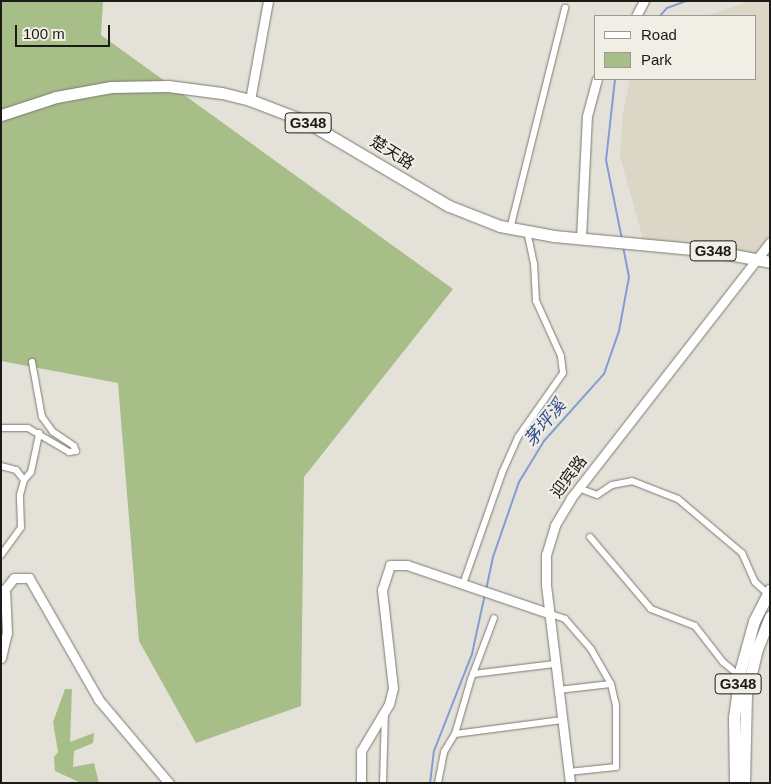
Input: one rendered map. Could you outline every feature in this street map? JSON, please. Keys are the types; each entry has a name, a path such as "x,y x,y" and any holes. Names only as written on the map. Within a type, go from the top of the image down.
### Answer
{"highway":[{"name":"楚天路","path":"1,115 56,97 112,87 168,86 250,100 331,134 449,206 510,228 527,232 756,258 770,262"},
{"name":"G348","path":"735,783 734,717 744,678 754,621 769,593"},
{"name":"G348","path":"744,783 744,678 770,616"}],"street":[{"path":"250,100 268,1"},
{"path":"637,15 644,1"},
{"path":"510,228 565,8"},
{"path":"581,238 587,116 597,80"},
{"path":"467,585 502,473 518,437 563,373 561,356 536,301 534,264 527,232"},
{"name":"迎宾路","path":"570,783 548,613 545,570 550,540 562,512 578,488 770,242"},
{"path":"1,428 28,428 68,452 76,451 74,446 48,428 42,417 32,362"},
{"path":"1,555 21,526 20,495 24,480 31,472 39,433"},
{"path":"1,466 16,470 24,480"},
{"path":"578,488 597,495 612,485 632,481 678,499 742,553 755,582 769,593"},
{"path":"590,537 651,609 695,626 744,678"},
{"path":"361,783 361,751 385,711 393,688 382,590 388,567 401,563 565,619 591,649 611,684 617,725 616,767 568,772"},
{"path":"1,658 7,633 4,584 19,576 33,581 99,700 168,783"},
{"path":"438,783 444,752 455,734 472,674 494,618"},
{"path":"472,674 554,664"},
{"path":"558,690 611,684"},
{"path":"383,783 385,711"},
{"path":"455,734 562,720"}],"shaded area":[{"path":"750,1 770,1 770,237 754,254 643,239 620,156 623,113 630,80 756,80 756,15 709,15"}],"green space":[{"path":"1,1 103,1 101,35 453,289 304,477 301,706 196,743 139,641 118,383 1,361"},
{"path":"65,689 72,689 70,742 94,733 93,743 74,751 73,767 94,763 99,783 81,783 55,771 54,757 58,752 53,722"}],"waterway":[{"name":"茅坪溪","path":"661,15 667,8 686,1"},
{"name":"茅坪溪","path":"615,80 606,160 622,239"},
{"name":"茅坪溪","path":"486,590 493,557 519,482 544,441 604,374 619,331 629,277 623,246"},
{"name":"茅坪溪","path":"430,783 434,751 472,654 485,594"}]}
